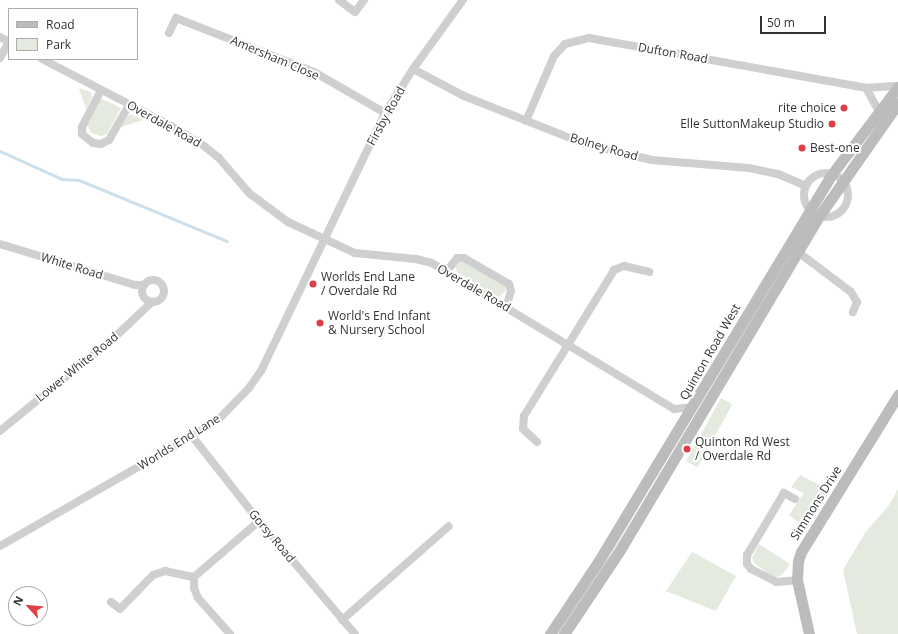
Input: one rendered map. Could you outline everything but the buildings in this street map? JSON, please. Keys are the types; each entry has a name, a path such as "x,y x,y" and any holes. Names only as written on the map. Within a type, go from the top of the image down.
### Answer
{"street":[{"path":"339,0 355,12 364,0"},
{"name":"Firsby Road","path":"324,240 385,114 413,69 463,0"},
{"name":"Amersham Close","path":"168,33 176,18 314,72 385,114"},
{"name":"Dufton Road","path":"526,121 554,56 565,44 589,38 866,88 897,95"},
{"path":"0,58 8,44"},
{"name":"Overdale Road","path":"44,60 204,146 263,205 288,222 324,240 355,253 416,259 447,271 568,346 674,409"},
{"name":"Bolney Road","path":"413,69 464,96 585,144 652,160 749,168 778,174 806,186"},
{"path":"866,88 879,111"},
{"path":"101,90 82,127 82,134 93,143 101,144 109,140 129,105"},
{"name":"Quinton Road West","path":"550,634 598,562 692,407 879,111 897,95"},
{"name":"Quinton Road West","path":"837,177 897,95"},
{"path":"818,176 837,177 848,194 843,209 836,215 814,213 804,198 806,186 818,176"},
{"name":"Quinton Road West","path":"564,634 613,562 691,434 798,252 814,213"},
{"name":"Worlds End Lane","path":"0,546 192,436 228,410 261,371 324,240"},
{"name":"White Road","path":"0,244 135,285 144,285 154,280 163,286 164,293 161,299 152,302"},
{"path":"798,252 852,292 857,302 853,312"},
{"path":"447,271 457,258 464,258 509,284 511,291 506,307"},
{"path":"537,442 523,429 524,416 614,270 624,266 649,272"},
{"path":"144,285 144,295 152,302"},
{"name":"Lower White Road","path":"0,431 116,336 152,302"},
{"name":"Simmons Drive","path":"809,634 798,580 798,561 801,552 898,395"},
{"path":"691,434 679,428 674,409 692,407 702,413"},
{"name":"Gorsy Road","path":"192,436 259,521 355,634"},
{"path":"795,499 784,493 747,555 747,564 751,569 776,582 798,580"},
{"path":"227,633 198,598 194,588 194,577 259,521"},
{"path":"342,620 449,526"},
{"path":"111,602 120,609 153,575 165,571 194,577"}],"green space":[{"path":"79,88 91,92 92,97 86,109"},
{"path":"100,98 121,108 107,134 101,136 91,133 87,124"},
{"path":"130,114 143,120 121,127 127,117"},
{"path":"461,261 505,285 506,291 498,297 457,272 455,265"},
{"path":"721,398 732,404 697,467 686,461"},
{"path":"681,433 604,567 560,634 554,634"},
{"path":"800,475 827,489 827,496 807,529 789,515 804,493 791,487"},
{"path":"898,489 898,634 857,634 843,570 865,533 889,505"},
{"path":"759,544 790,564 782,575 775,578 755,564 752,558"},
{"path":"692,552 736,576 716,611 666,591"}],"waterway":[{"path":"0,151 62,179 79,180 227,241"}],"place":[{"name":"rite choice","path":"844,108"},
{"name":"Elle SuttonMakeup Studio","path":"832,124"},
{"name":"Best-one","path":"802,148"},
{"name":"Worlds End Lane / Overdale Rd","path":"313,284"},
{"name":"World's End Infant & Nursery School","path":"320,323"},
{"name":"Quinton Rd West / Overdale Rd","path":"687,449"}]}
